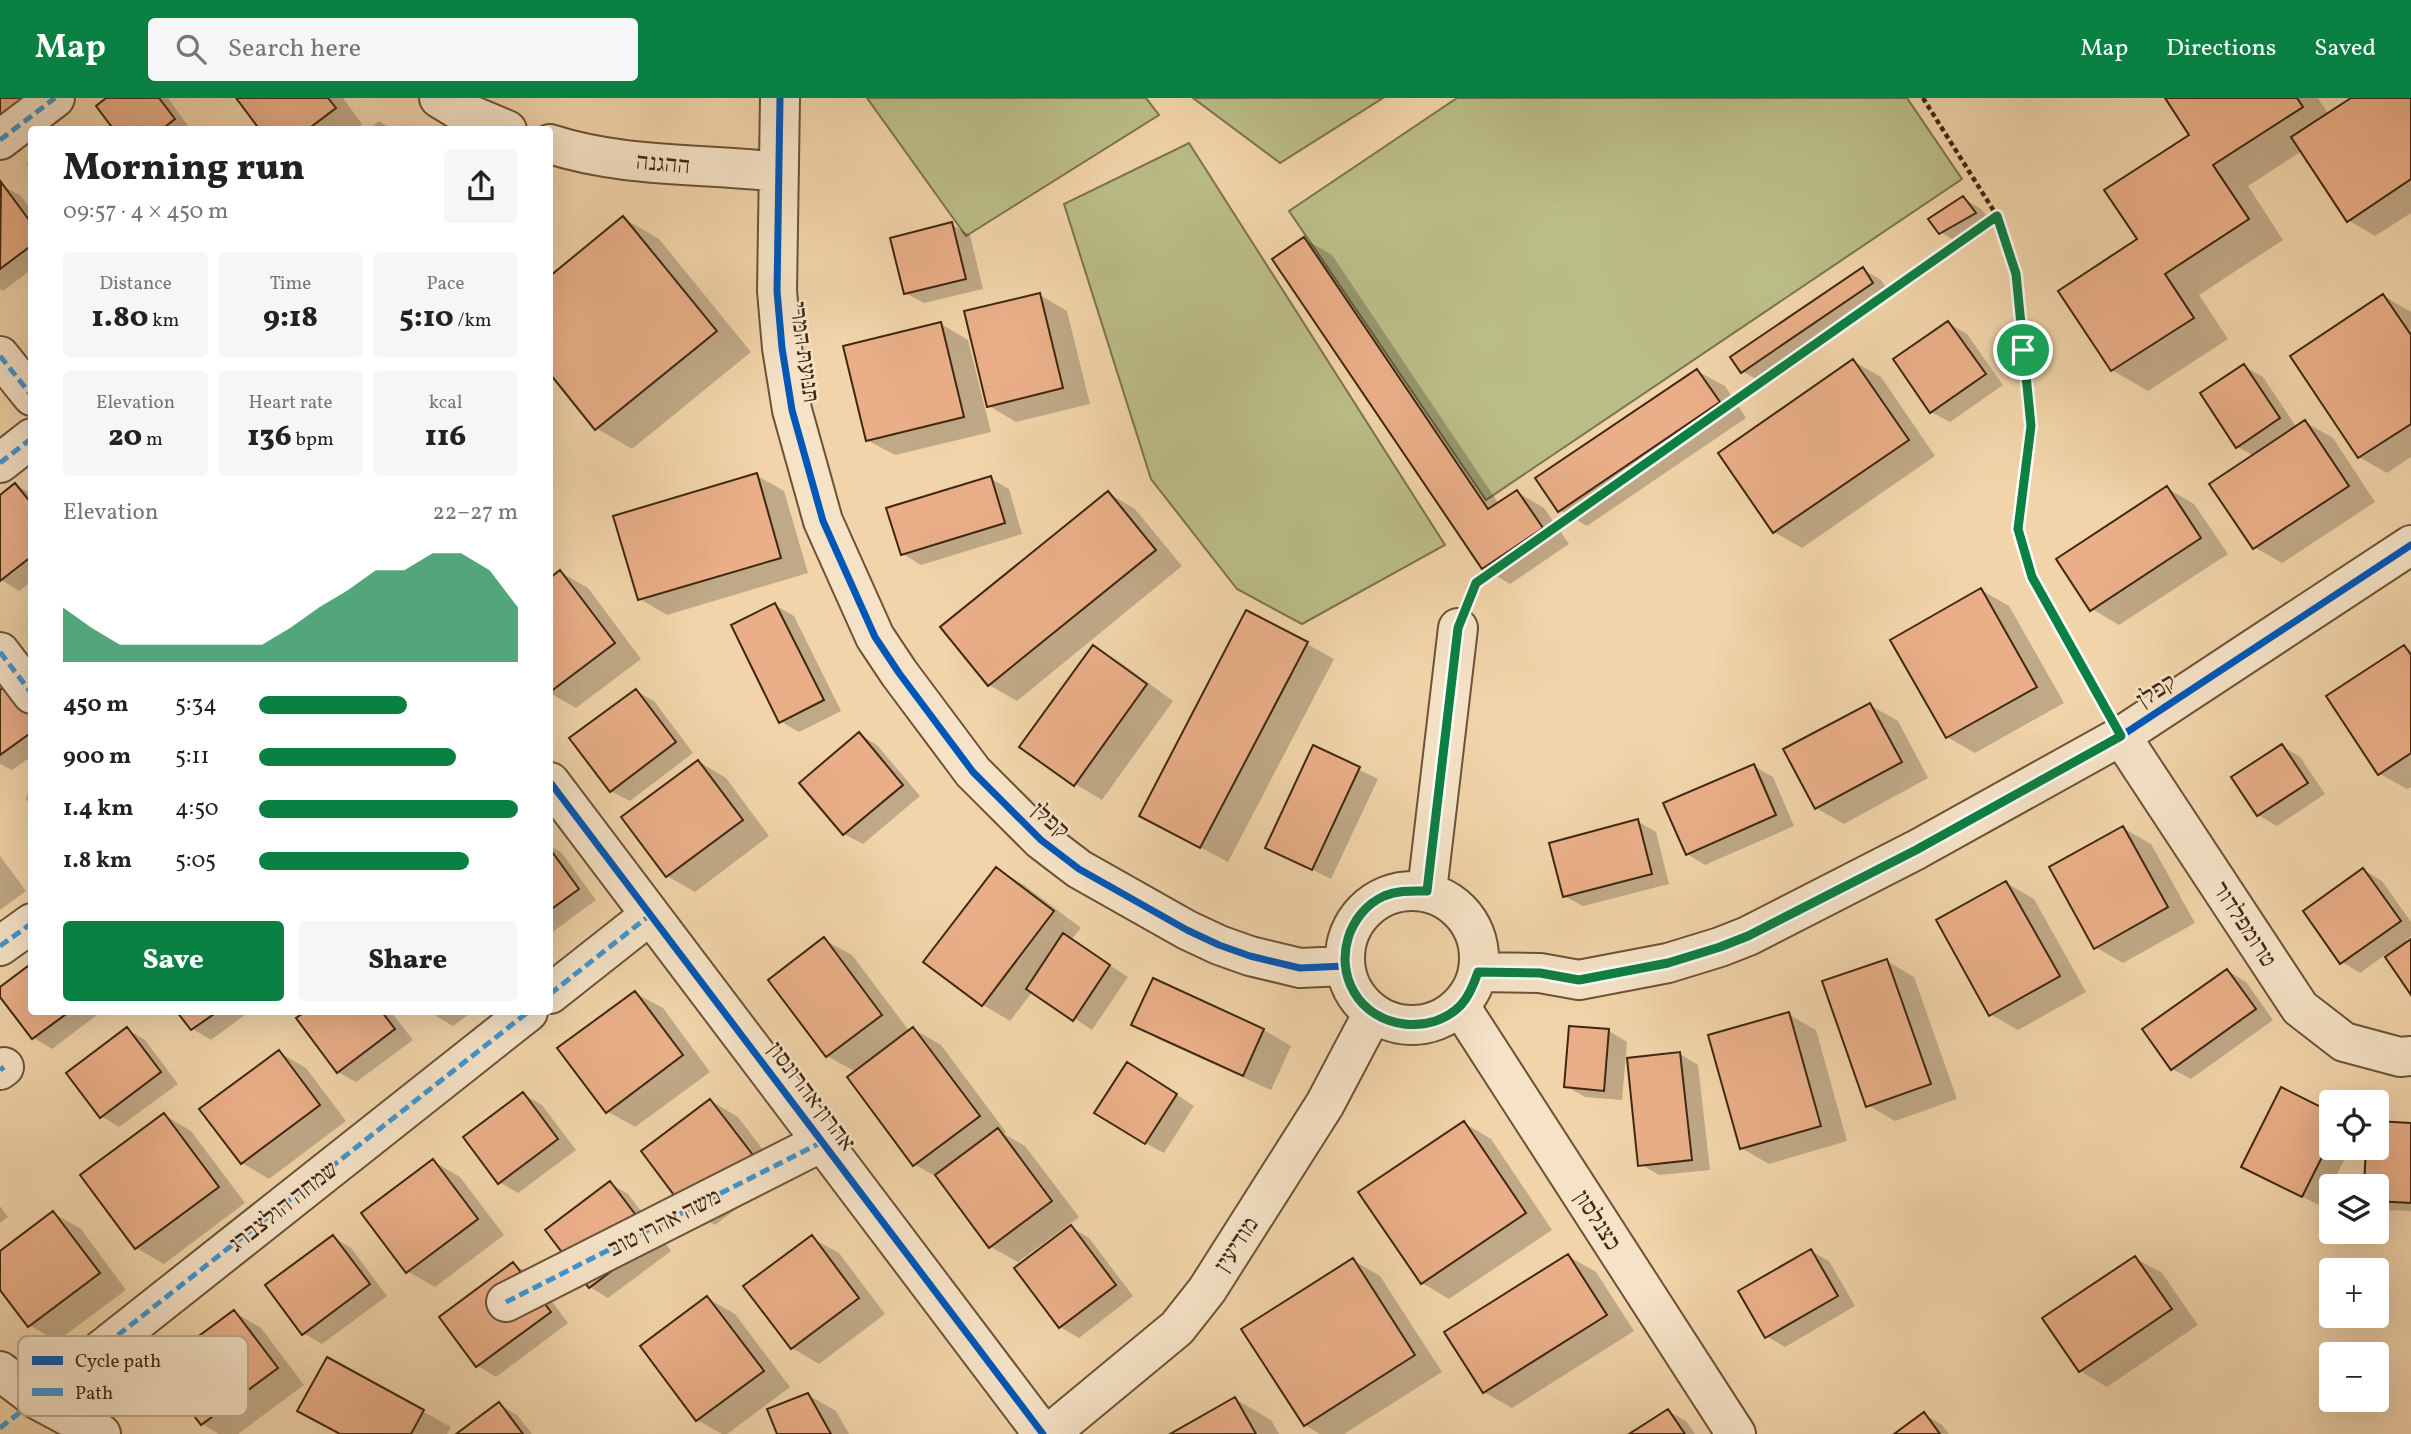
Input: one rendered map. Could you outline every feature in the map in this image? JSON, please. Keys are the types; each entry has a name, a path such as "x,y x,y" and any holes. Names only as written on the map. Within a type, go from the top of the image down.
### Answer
{"street":[{"path":"0,140 55,98"},
{"path":"439,98 457,109 497,126"},
{"name":"תנועת המרי","path":"780,98 777,291 782,348 792,410 824,521 840,561"},
{"name":"ההגנה","path":"553,145 604,157 648,163 779,172"},
{"path":"0,356 28,391"},
{"path":"0,463 28,441"},
{"name":"קפלן","path":"1478,972 1540,973 1579,980 1668,963 1748,936 1916,850 2121,736 2411,544"},
{"name":"קפלן","path":"840,561 874,636 899,673 973,772 1041,840 1079,869 1117,892 1219,945 1250,956 1300,968 1345,966"},
{"path":"1427,891 1458,628"},
{"path":"0,652 28,689"},
{"name":"טרומפלדור","path":"2121,736 2300,1008 2344,1042 2400,1057 2411,1056"},
{"name":"אהרון אהרונסון","path":"553,786 1043,1434"},
{"path":"1405,890 1427,891 1444,898 1470,921 1477,937 1480,955 1478,972 1471,990 1460,1006 1427,1024 1409,1025 1390,1021 1373,1013 1354,992 1345,966 1346,945 1353,925 1366,908 1384,896 1405,890"},
{"path":"553,992 650,915"},
{"path":"0,946 28,926"},
{"name":"כצנלסון","path":"1460,1006 1736,1434"},
{"name":"מודיעין","path":"1049,1434 1177,1328 1207,1290 1325,1104 1373,1013"},
{"name":"שמחה הולצברג","path":"118,1336 524,1015"},
{"name":"משה אהרן טוב","path":"506,1302 822,1142"},
{"path":"0,1371 18,1385"},
{"path":"67,1416 101,1434"}],"path":[{"path":"1923,98 1997,216 2016,274 2031,426 2018,529 2032,577 2121,736"},
{"path":"1458,628 1476,583 1997,216"}],"green space":[{"path":"867,98 1146,98 1159,115 966,236"},
{"path":"1193,98 1383,98 1280,163"},
{"path":"1457,98 1907,98 1962,179 1486,500 1289,211"},
{"path":"1189,143 1445,545 1302,624 1237,589 1151,479 1064,204"}],"building":[{"path":"0,98 30,98 0,121"},
{"path":"106,98 159,98 175,119 166,126 111,126 96,106"},
{"path":"236,98 328,98 336,108 312,126 257,126"},
{"path":"2165,98 2297,98 2303,107 2213,165 2249,219 2165,274 2194,318 2111,371 2058,291 2137,239 2104,190 2189,135"},
{"path":"2351,98 2411,98 2411,179 2347,222 2291,137"},
{"path":"1,182 28,219 28,248 0,269"},
{"path":"1963,196 1976,213 1939,234 1928,219"},
{"path":"623,216 717,331 595,430 553,378 553,274"},
{"path":"952,222 966,279 904,294 890,238"},
{"path":"1304,237 1488,509 1517,490 1543,528 1482,569 1272,259"},
{"path":"1863,267 1873,283 1741,373 1730,357"},
{"path":"1040,293 1063,388 987,407 964,311"},
{"path":"2383,294 2411,335 2411,424 2358,458 2290,356"},
{"path":"1948,321 1986,374 1930,413 1893,359"},
{"path":"941,322 964,417 866,441 843,346"},
{"path":"1853,359 1909,440 1773,533 1718,453"},
{"path":"2244,364 2280,418 2236,448 2200,393"},
{"path":"1697,369 1720,402 1558,512 1535,478"},
{"path":"2305,420 2349,486 2253,549 2209,484"},
{"path":"757,473 781,558 638,600 613,516"},
{"path":"991,476 1005,523 901,555 886,508"},
{"path":"15,483 28,499 28,559 0,581 0,495"},
{"path":"2167,486 2201,538 2090,611 2056,559"},
{"path":"1108,491 1156,550 988,686 940,627"},
{"path":"560,570 615,643 553,690 553,576"},
{"path":"1981,588 2037,687 1946,738 1890,640"},
{"path":"775,603 824,700 779,723 731,625"},
{"path":"1246,610 1308,642 1200,848 1139,816"},
{"path":"1093,645 1147,684 1074,786 1019,747"},
{"path":"2404,645 2411,655 2411,753 2378,775 2326,696"},
{"path":"7,685 28,713 28,735 0,755 0,690"},
{"path":"636,689 676,742 610,792 569,738"},
{"path":"1870,703 1902,762 1815,809 1783,749"},
{"path":"859,732 903,785 843,835 799,783"},
{"path":"2282,744 2308,783 2257,816 2231,777"},
{"path":"1313,745 1360,767 1312,870 1265,848"},
{"path":"698,760 743,820 666,877 621,817"},
{"path":"1754,764 1776,815 1686,855 1663,803"},
{"path":"1638,819 1652,874 1563,897 1549,843"},
{"path":"2123,826 2168,907 2094,949 2049,867"},
{"path":"553,853 579,889 553,908"},
{"path":"996,867 1054,911 982,1006 923,962"},
{"path":"2363,868 2401,921 2340,964 2303,911"},
{"path":"2006,881 2060,976 1989,1016 1936,920"},
{"path":"1063,933 1110,965 1073,1021 1026,989"},
{"path":"824,937 882,1015 826,1057 768,980"},
{"path":"2411,939 2411,995 2385,957"},
{"path":"1887,959 1931,1084 1866,1107 1822,981"},
{"path":"28,966 28,1015 65,1015 32,1039 0,997 0,987"},
{"path":"2227,969 2256,1009 2171,1070 2142,1029"},
{"path":"1153,978 1264,1029 1243,1076 1131,1025"},
{"path":"635,991 683,1055 606,1113 557,1048"},
{"path":"1789,1012 1821,1126 1740,1149 1708,1035"},
{"path":"179,1015 213,1015 191,1030"},
{"path":"300,1015 384,1015 395,1029 337,1073 296,1018"},
{"path":"1569,1026 1609,1029 1604,1091 1564,1087"},
{"path":"127,1027 161,1072 100,1118 66,1073"},
{"path":"913,1027 980,1116 913,1166 847,1077"},
{"path":"279,1050 320,1105 241,1164 199,1109"},
{"path":"1680,1052 1692,1160 1638,1166 1627,1058"},
{"path":"1127,1062 1177,1094 1145,1144 1094,1113"},
{"path":"2281,1087 2319,1106 2320,1160 2302,1197 2241,1167"},
{"path":"523,1092 558,1139 498,1184 463,1137"},
{"path":"710,1099 756,1159 686,1211 641,1151"},
{"path":"164,1113 219,1187 135,1249 80,1175"},
{"path":"1464,1121 1526,1213 1421,1284 1358,1192"},
{"path":"2389,1122 2411,1123 2411,1203 2389,1202 2389,1174 2365,1174 2365,1160 2389,1160"},
{"path":"998,1128 1052,1201 989,1248 935,1175"},
{"path":"433,1159 478,1219 406,1273 361,1213"},
{"path":"610,1181 654,1239 589,1288 545,1230"},
{"path":"53,1211 100,1273 28,1327 0,1290 0,1251"},
{"path":"1071,1225 1116,1285 1059,1328 1014,1268"},
{"path":"333,1235 370,1284 302,1335 265,1285"},
{"path":"812,1235 859,1298 791,1349 743,1286"},
{"path":"1811,1249 1838,1296 1765,1338 1738,1291"},
{"path":"1568,1254 1607,1315 1483,1393 1444,1332"},
{"path":"2135,1256 2172,1309 2079,1372 2042,1318"},
{"path":"1353,1258 1415,1355 1304,1426 1241,1329"},
{"path":"513,1262 551,1312 476,1367 439,1317"},
{"path":"707,1296 764,1371 696,1421 640,1346"},
{"path":"234,1310 278,1368 248,1390 248,1336 199,1336"},
{"path":"327,1357 424,1410 411,1434 340,1434 297,1411"},
{"path":"808,1393 831,1434 777,1434 767,1409"},
{"path":"1235,1397 1256,1434 1170,1434"},
{"path":"499,1402 523,1434 456,1434"},
{"path":"1668,1409 1685,1434 1629,1434"},
{"path":"1924,1412 1940,1434 1894,1434"},
{"path":"194,1416 213,1416 201,1425"}],"marked path":[{"path":"0,140 55,98"},
{"path":"0,356 28,391"},
{"path":"0,463 28,441"},
{"path":"0,652 28,689"},
{"path":"553,992 650,915"},
{"path":"0,946 28,926"},
{"path":"117,1336 524,1015"},
{"path":"0,1070 4,1067"},
{"path":"506,1302 822,1142"},
{"path":"0,1428 18,1414"}],"cycle path":[{"path":"780,98 777,291 782,348 792,410 823,521 875,637 973,772 1041,840 1079,869 1219,945 1250,956 1300,968 1345,966"},
{"path":"1478,972 1540,973 1579,980 1668,963 1748,936 1916,850 2121,736 2411,545"},
{"path":"553,786 1043,1434"}],"route":[{"path":"1997,216 2016,274 2023,350 2031,426 2018,529 2032,577 2121,736 1916,850 1748,936 1720,947 1668,963 1579,980 1540,973 1478,972 1471,990 1460,1006 1427,1024 1409,1025 1390,1021 1373,1013 1354,992 1345,966 1346,945 1353,925 1366,908 1384,896 1405,890 1427,891 1458,628 1476,583 1997,216"}]}
